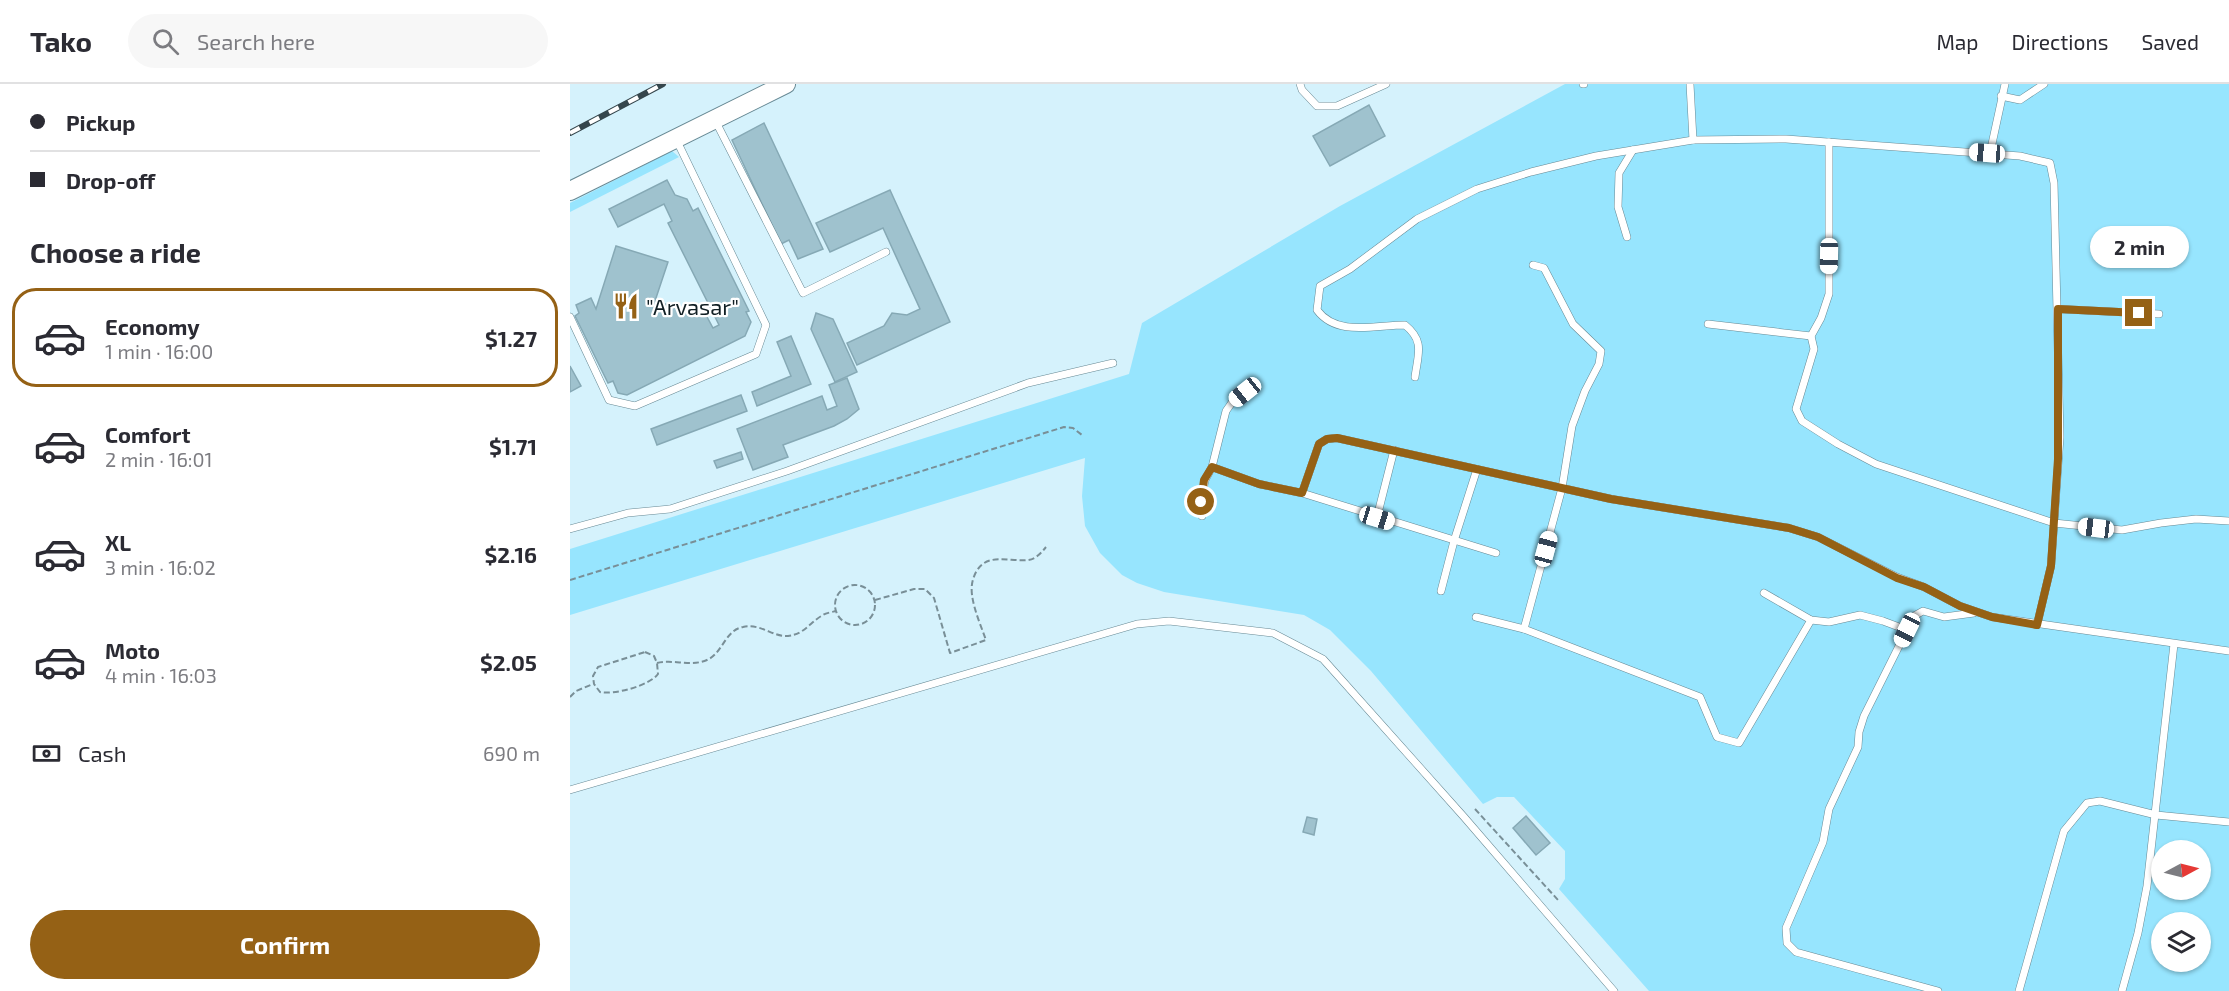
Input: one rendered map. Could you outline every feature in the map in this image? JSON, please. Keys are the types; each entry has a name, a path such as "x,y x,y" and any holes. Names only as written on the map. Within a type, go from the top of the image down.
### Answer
{"street":[{"path":"570,191 786,84"}],"lane":[{"path":"1300,84 1302,90 1317,106 1337,106 1386,84"},
{"path":"1690,84 1693,140"},
{"path":"1990,153 2005,84"},
{"path":"2001,96 2020,100 2044,84"},
{"path":"715,119 803,293 886,252"},
{"path":"570,317 609,400 635,406 756,354 765,325 676,138"},
{"path":"1415,377 1419,341 1414,332 1405,325 1370,329 1331,324 1317,310 1320,286 1350,269 1417,219 1477,189 1552,166 1596,156 1693,140 1786,139 1990,153 2020,156 2050,163 2054,183 2060,437 2051,566 2037,625"},
{"path":"1829,142 1829,294 1821,318 1811,336 1814,349 1797,409 1802,421 1876,464 2054,523 2122,530 2196,519 2229,521"},
{"path":"1627,237 1618,207 1619,173 1633,150"},
{"path":"1524,629 1562,488 1572,426 1599,364 1601,351 1573,324 1544,268 1533,266"},
{"path":"2058,309 2159,314"},
{"path":"1708,324 1811,336"},
{"path":"570,529 628,513 670,509 787,471 1028,383 1113,363"},
{"path":"1202,516 1204,480 1212,467 1226,411 1233,401 1254,385"},
{"path":"1302,493 1319,444 1327,439 1337,438 1611,499 1789,528 1818,537 1897,578 1924,587 1960,606 1977,612 2037,625 2229,651"},
{"path":"1377,518 1394,450"},
{"path":"1212,467 1259,484 1302,493 1496,553"},
{"path":"1441,591 1477,469"},
{"path":"1764,593 1811,620 1829,622 1860,615 1907,630"},
{"path":"1938,991 1796,952 1787,943 1786,928 1823,842 1829,809 1858,747 1859,732 1864,716 1914,616 1923,612 1944,617 1977,612"},
{"path":"1476,617 1524,629 1700,697 1717,737 1739,743 1811,620"},
{"path":"570,790 1137,624 1169,621 1273,633 1323,659 1464,817 1614,991"},
{"path":"2122,991 2138,933 2147,886 2174,644"},
{"path":"2019,991 2064,831 2087,803 2100,801 2156,815 2229,822"}],"path":[{"path":"570,580 1064,427 1073,428 1082,435"},
{"path":"874,600 914,589 925,589 934,598 950,653 986,640 972,598 972,581 978,569 985,562 996,559 1030,560 1040,555 1046,546"},
{"path":"856,585 868,589 874,600 875,607 870,619 858,625 844,622 836,611 836,598 850,586 856,585"},
{"path":"657,663 668,660 697,664 710,659 732,632 743,627 758,627 786,636 802,633 823,615 836,611"},
{"path":"645,652 654,656 657,663 658,674 652,681 609,694 600,692 594,684 593,676 598,667 645,652"},
{"path":"570,697 576,691 594,684"},
{"path":"1475,809 1558,900"}],"shaded area":[{"path":"1565,84 2229,84 2229,991 1649,991 1559,889 1565,879 1565,851 1514,797 1497,797 1483,804 1371,671 1330,630 1304,615 1164,592 1122,575 1100,553 1085,526 1082,496 1085,458 570,615 570,549 1129,374 1142,323 1340,206"},
{"path":"672,151 679,157 570,212 570,203"}],"building":[{"path":"1369,105 1385,136 1330,166 1313,136"},
{"path":"764,123 823,249 798,259 789,240 781,244 732,140"},
{"path":"667,180 675,195 687,199 693,211 698,208 749,311 746,312 751,322 745,336 627,395 618,393 613,381 608,383 575,316 579,313 576,305 591,298 596,309 616,246 668,262 655,301 707,317 713,328 719,325 668,223 672,221 664,204 618,227 609,209"},
{"path":"890,190 950,322 857,365 847,343 884,326 892,313 907,315 920,309 883,228 830,252 816,223"},
{"path":"816,313 833,319 857,372 835,382 811,329"},
{"path":"791,336 811,384 757,406 752,392 791,376 777,342"},
{"path":"570,366 581,386 570,392"},
{"path":"847,378 859,409 834,426 783,445 788,457 753,470 737,429 822,396 827,410 837,406 829,385"},
{"path":"741,395 747,411 657,445 651,429"},
{"path":"741,452 743,459 717,468 714,461"},
{"path":"1526,816 1550,843 1536,855 1513,828"},
{"path":"1307,817 1317,819 1314,835 1303,832"}],"railway":[{"path":"570,133 663,84"}],"place":[{"name":"\"Arvasar\"","path":"626,306"}],"route":[{"path":"1201,502 1204,480 1212,467 1259,484 1302,493 1319,444 1327,439 1337,438 1611,499 1789,528 1818,537 1897,578 1924,587 1960,606 1992,617 2037,625 2051,566 2060,437 2058,309 2139,313"}]}
